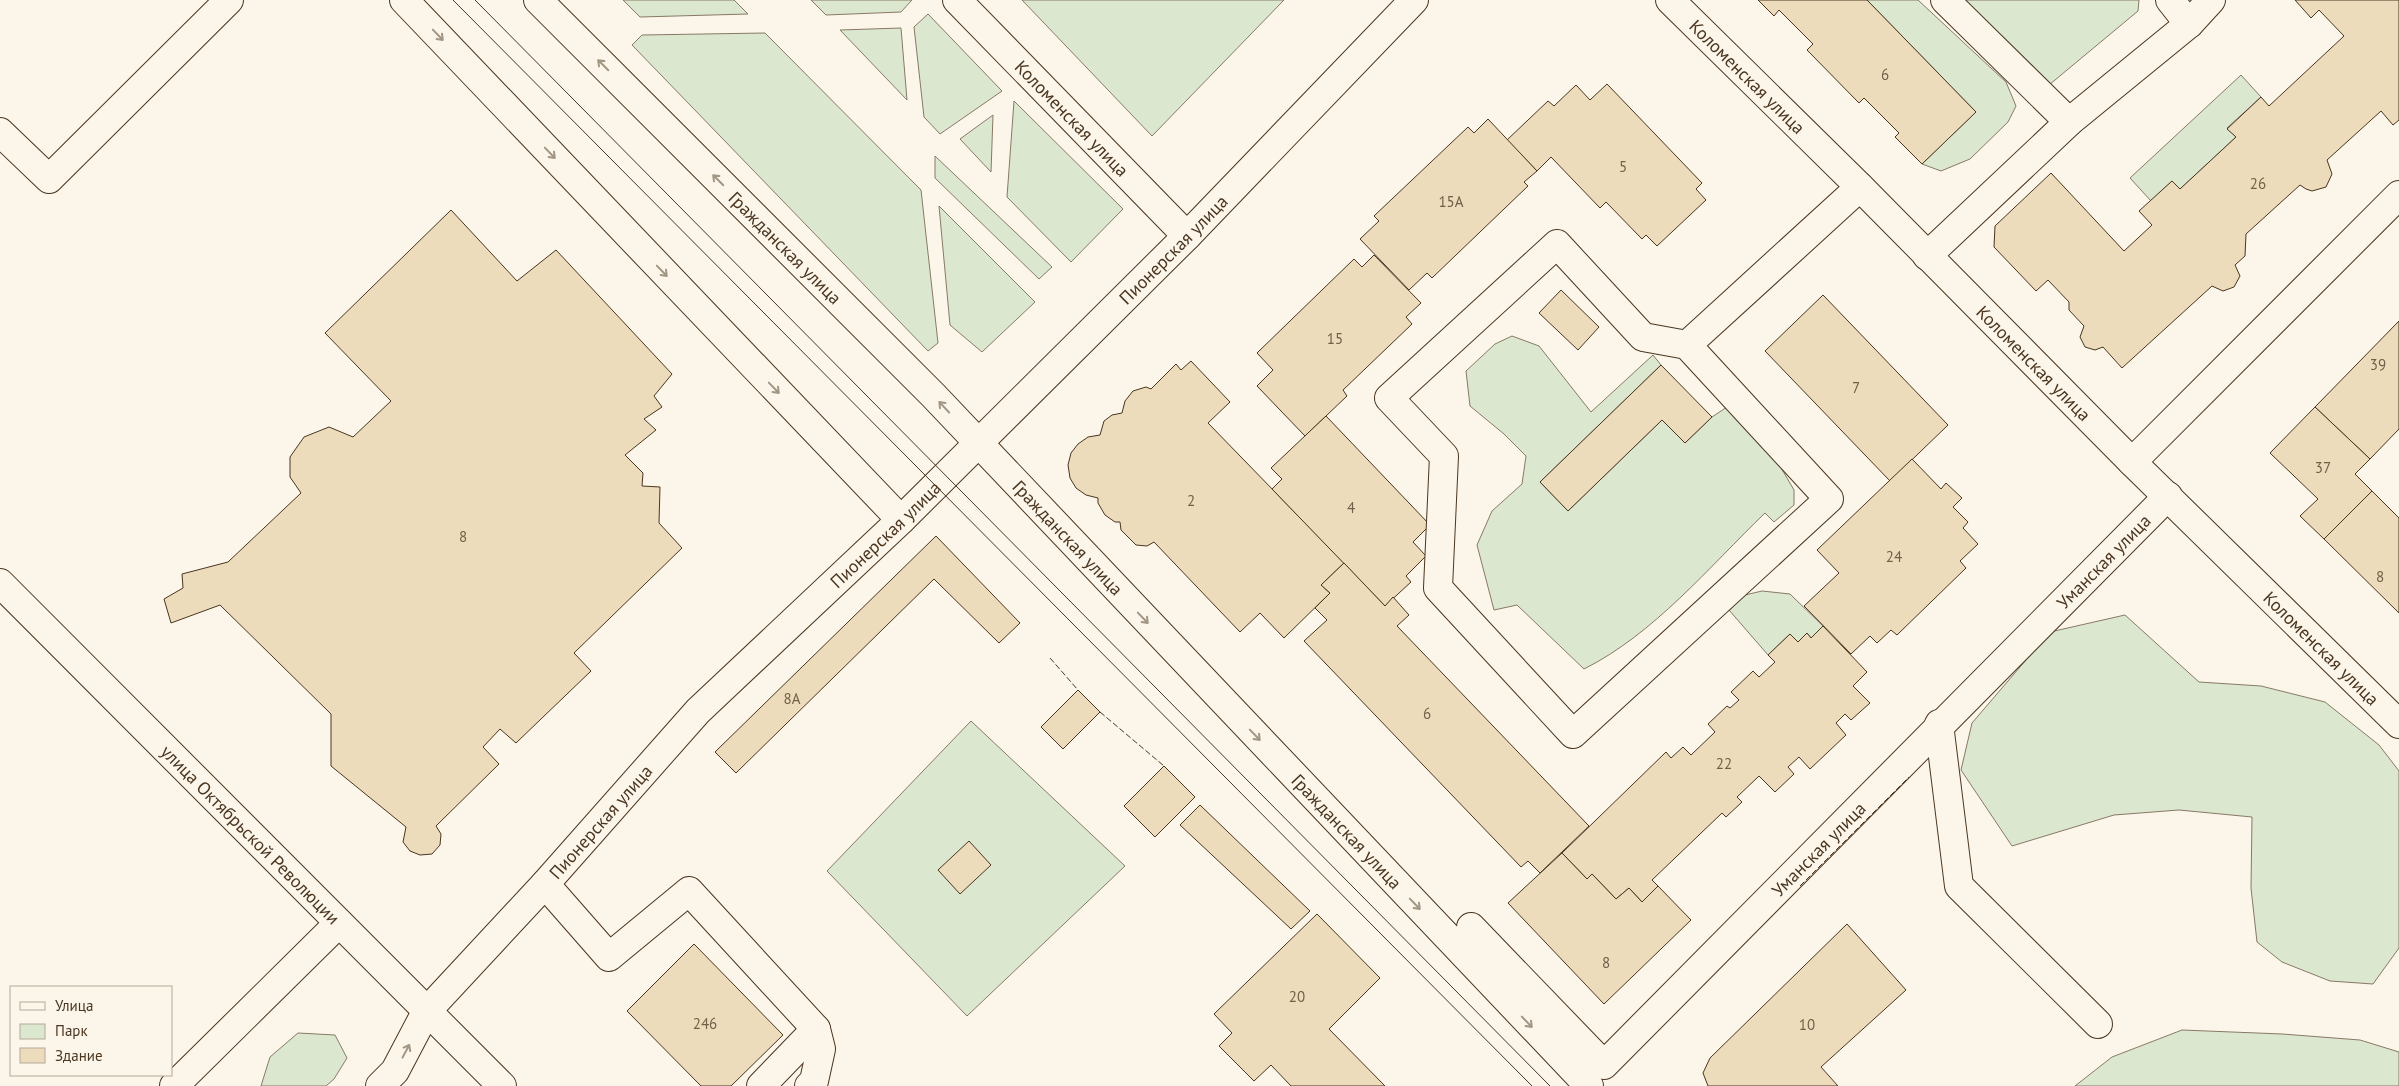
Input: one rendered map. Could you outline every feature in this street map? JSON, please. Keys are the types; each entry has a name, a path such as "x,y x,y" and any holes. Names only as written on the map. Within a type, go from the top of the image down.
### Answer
{"street":[{"path":"0,132 49,179 229,0"},
{"path":"404,0 901,520"},
{"name":"Гражданская улица","path":"538,0 933,394 1584,1084"},
{"name":"Коломенская улица","path":"957,0 1187,236"},
{"name":"Пионерская улица","path":"380,1086 395,1071 426,1012 544,884 698,711 901,520 1187,236 1414,0"},
{"name":"Коломенская улица","path":"1670,0 1860,187 2132,462 2399,724"},
{"path":"1945,0 2069,122"},
{"path":"2170,0 2189,24"},
{"path":"1927,256 2069,122 2189,24 2211,0"},
{"path":"1687,345 1860,187"},
{"path":"2132,462 2399,195"},
{"path":"1557,244 1643,337 1687,345 1829,499 1573,734 1438,588 1444,456 1390,398 1557,244"},
{"name":"Уманская улица","path":"1472,927 1604,1065 1939,724 2168,496"},
{"name":"улица Октябрьской Революции","path":"0,583 426,1012 502,1086"},
{"path":"1939,724 1959,886 2098,1024"},
{"path":"544,884 610,957 689,891 816,1029 821,1049 814,1081 809,1086"},
{"path":"174,1086 339,923"},
{"path":"761,1086 816,1029"}],"green space":[{"path":"623,0 734,0 748,14 640,17"},
{"path":"811,0 912,0 901,12 826,15"},
{"path":"1022,0 1284,0 1152,136"},
{"path":"1867,0 1918,0 2006,82 2016,106 2008,122 1970,159 1941,171 1922,164 1976,112"},
{"path":"1962,0 2139,0 2138,11 2049,85"},
{"path":"928,14 1002,91 940,134 924,117 914,27"},
{"path":"901,28 907,100 840,30"},
{"path":"765,33 921,190 938,343 928,351 632,45 642,35"},
{"path":"2241,75 2261,97 2227,128 2236,137 2180,189 2172,181 2151,201 2130,178"},
{"path":"1014,101 1123,209 1071,262 1007,197"},
{"path":"993,115 991,172 960,139"},
{"path":"935,156 1052,267 1039,279 935,178"},
{"path":"939,206 1035,302 982,352 950,325"},
{"path":"1512,336 1539,346 1591,412 1653,355 1661,365 1540,482 1568,511 1662,420 1685,443 1712,417 1727,407 1780,466 1794,490 1794,505 1774,522 1765,513 1702,577 1657,618 1610,654 1584,669 1517,605 1494,610 1477,545 1492,511 1522,484 1526,456 1504,434 1470,406 1466,371 1495,344"},
{"path":"1762,591 1790,594 1823,626 1811,638 1807,633 1798,642 1790,634 1768,655 1729,610 1745,595"},
{"path":"2125,615 2199,682 2261,686 2325,702 2379,745 2399,771 2399,948 2373,984 2330,981 2282,962 2257,942 2251,888 2252,817 2179,810 2114,815 2012,846 1961,770 1972,723 2050,632"},
{"path":"971,721 1125,866 967,1016 827,871"},
{"path":"2182,1030 2282,1034 2360,1040 2399,1052 2399,1086 2075,1086 2112,1057"},
{"path":"298,1033 335,1035 347,1058 334,1079 326,1086 261,1086 270,1057"}],"building":[{"path":"1758,0 1867,0 1976,112 1922,164 1895,137 1899,133 1864,98 1859,103 1807,50 1813,44 1779,10 1774,16"},
{"path":"2295,0 2399,0 2399,120 2393,125 2381,111 2327,160 2332,174 2326,187 2312,191 2300,185 2246,234 2245,256 2235,265 2240,276 2234,287 2223,291 2212,286 2122,368 2103,347 2095,350 2085,347 2080,337 2084,326 2069,310 2069,302 2048,280 2036,291 1994,247 1995,226 2051,173 2124,251 2152,225 2139,211 2172,181 2180,189 2236,137 2227,129 2261,97 2269,106 2344,36 2319,10 2311,18"},
{"path":"1607,84 1702,183 1696,189 1706,200 1657,246 1646,235 1642,239 1606,202 1600,208 1551,157 1537,171 1507,140 1548,101 1554,106 1576,85 1590,100"},
{"path":"1488,119 1537,171 1524,182 1528,186 1432,278 1427,273 1409,290 1360,239 1379,221 1374,216 1468,127 1474,133"},
{"path":"451,210 517,281 556,250 672,374 654,396 662,407 644,419 656,430 625,455 643,473 642,486 660,487 659,523 682,548 574,653 591,671 516,743 500,729 483,747 499,764 436,826 441,834 440,845 432,854 420,855 410,851 403,842 406,827 331,766 331,714 220,605 171,623 164,599 183,588 182,574 228,562 301,493 290,477 290,457 304,437 329,427 353,437 391,401 325,333"},
{"path":"1374,255 1421,303 1406,317 1412,324 1343,390 1347,396 1305,436 1257,386 1273,370 1257,353 1354,259 1362,267"},
{"path":"1561,290 1599,327 1578,350 1539,313"},
{"path":"1823,295 1948,425 1890,481 1765,351"},
{"path":"2399,321 2399,429 2370,459 2315,407"},
{"path":"1191,361 1230,402 1208,423 1344,563 1321,585 1330,593 1284,638 1260,613 1240,632 1154,542 1147,546 1136,545 1121,530 1120,522 1115,522 1105,515 1098,503 1098,498 1086,495 1076,488 1070,478 1068,465 1071,453 1078,444 1088,437 1100,435 1104,421 1112,415 1122,413 1125,401 1133,391 1146,387 1151,389 1176,364 1181,370"},
{"path":"1661,365 1712,417 1685,443 1662,420 1568,511 1540,482"},
{"path":"2315,407 2370,459 2355,474 2372,491 2324,539 2300,516 2318,499 2270,453"},
{"path":"1326,416 1430,525 1413,542 1426,556 1406,576 1411,582 1385,606 1272,489 1282,479 1271,468"},
{"path":"1912,459 1941,489 1946,483 1962,498 1953,507 1968,522 1963,528 1978,544 1960,561 1966,568 1897,635 1891,630 1877,643 1870,636 1851,654 1804,606 1839,573 1817,550"},
{"path":"2372,491 2399,518 2399,613 2324,539"},
{"path":"936,536 1020,623 999,643 934,579 736,773 715,752"},
{"path":"1344,563 1385,606 1393,597 1409,615 1397,626 1589,826 1540,873 1528,861 1521,867 1304,641 1327,620 1315,608 1330,593 1321,585"},
{"path":"1823,626 1867,672 1853,686 1870,703 1851,720 1845,714 1836,723 1846,735 1810,769 1799,757 1788,767 1794,774 1775,792 1759,776 1737,797 1742,802 1726,817 1722,813 1652,880 1658,886 1642,902 1629,888 1616,899 1592,874 1587,879 1562,853 1666,752 1671,758 1683,747 1691,755 1715,732 1708,724 1727,706 1730,708 1739,700 1731,692 1753,671 1759,677 1775,662 1768,655 1790,634 1798,642 1807,633 1811,638"},
{"path":"1078,690 1100,712 1063,749 1041,727"},
{"path":"1164,766 1195,797 1155,837 1124,806"},
{"path":"1200,805 1310,911 1291,929 1180,825"},
{"path":"969,841 991,865 960,894 938,870"},
{"path":"1562,853 1587,879 1592,874 1616,899 1629,888 1642,902 1658,886 1691,920 1604,1004 1508,903"},
{"path":"1317,914 1380,978 1329,1029 1385,1086 1291,1086 1271,1065 1254,1081 1219,1046 1232,1033 1214,1014"},
{"path":"1847,924 1906,990 1821,1067 1838,1086 1708,1086 1703,1073 1710,1058"},
{"path":"694,944 783,1035 731,1086 701,1086 627,1011"}],"tram line":[{"path":"453,0 1532,1086"},
{"path":"475,0 1550,1086"}],"fence":[{"path":"1050,658 1078,690"},
{"path":"1100,712 1164,766"},
{"path":"1800,886 1909,777"}]}
